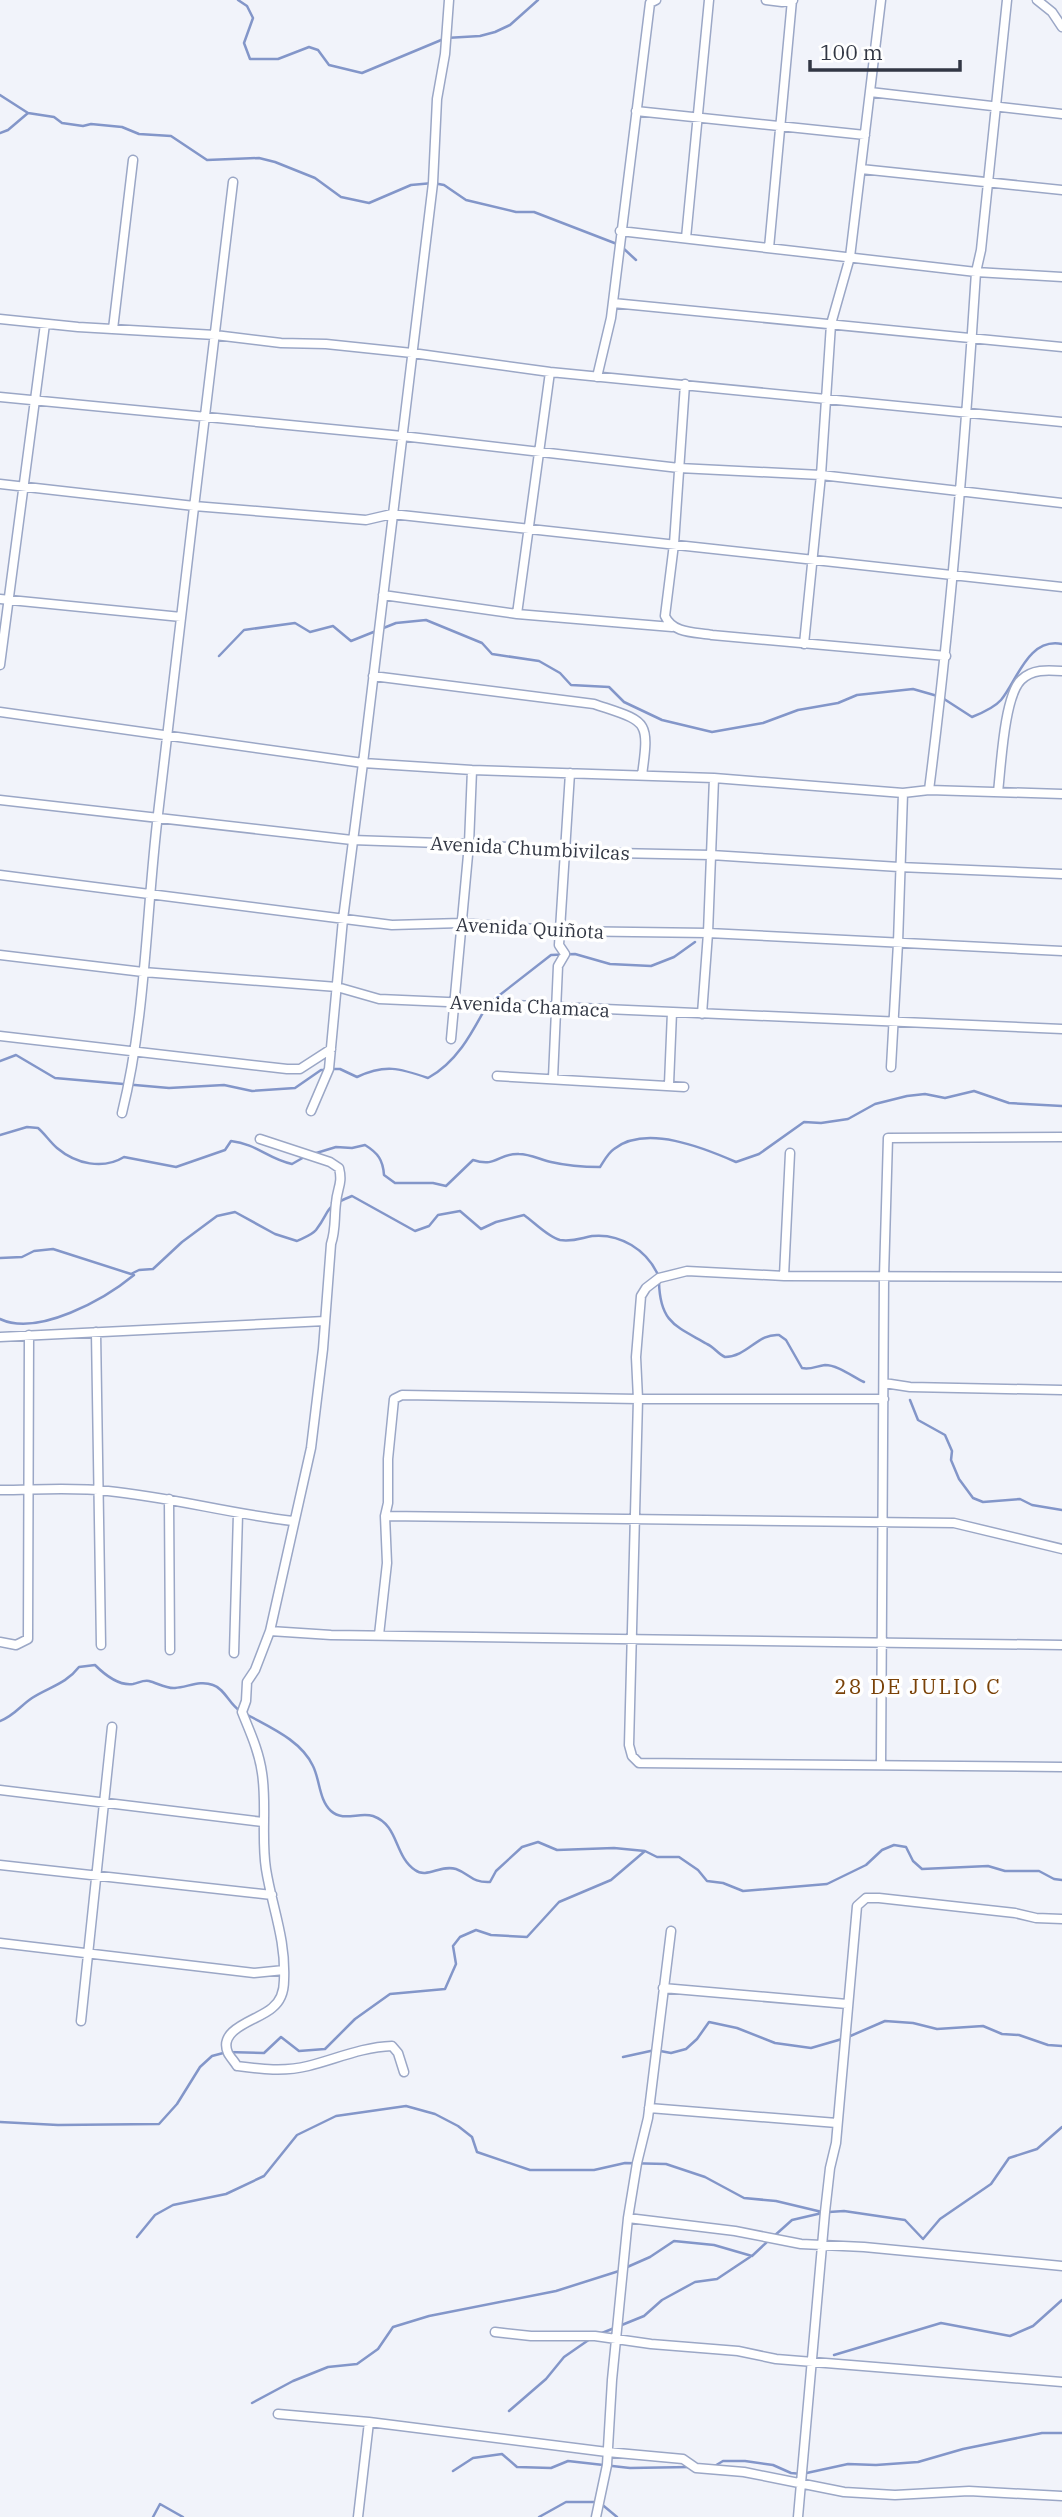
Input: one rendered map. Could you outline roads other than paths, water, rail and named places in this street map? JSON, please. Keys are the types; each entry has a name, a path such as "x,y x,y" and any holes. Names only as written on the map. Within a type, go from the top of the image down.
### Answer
{"street":[{"path":"311,1111 329,1069 352,840 433,183 437,99 446,46 449,0"},
{"path":"597,377 613,303 649,3 656,0"},
{"path":"686,239 709,0"},
{"path":"766,0 793,0 769,248"},
{"path":"804,644 821,475 831,324 850,257 881,0"},
{"path":"929,790 946,656 976,272 981,250 1007,0"},
{"path":"1037,0 1052,12 1062,27"},
{"path":"870,92 1062,114"},
{"path":"636,111 865,135"},
{"path":"113,329 133,160"},
{"path":"861,169 1062,190"},
{"path":"122,1113 129,1085 143,972 157,817 233,182"},
{"path":"620,231 976,272 1062,277"},
{"path":"613,303 1062,346"},
{"path":"0,319 215,335 281,343 326,344 597,377 1062,422"},
{"path":"0,665 4,599 23,487 45,324"},
{"path":"517,614 550,372"},
{"path":"673,627 665,616 674,544 685,384"},
{"path":"0,397 402,436 679,468 821,475 1062,503"},
{"path":"0,484 194,506 366,520 392,514 1062,587"},
{"path":"383,595 517,614 673,627 712,635 946,656"},
{"path":"4,599 181,617"},
{"path":"998,792 1009,703 1020,680 1041,669 1062,671"},
{"path":"373,676 594,704 628,716 641,724 648,738 642,775"},
{"path":"0,712 363,763 714,778 903,793 929,790 1062,794"},
{"path":"451,1039 472,769"},
{"path":"553,1078 558,966 565,954 559,945 570,773"},
{"path":"702,1014 714,778"},
{"path":"891,1067 903,793"},
{"name":"Avenida Chumbivilcas","path":"0,800 352,840 468,844 566,852 711,855 1062,874"},
{"name":"Avenida Quiñota","path":"0,875 392,925 461,923 560,931 708,933 1062,951"},
{"name":"Avenida Chamaca","path":"0,955 143,972 337,987 379,999 1062,1029"},
{"path":"669,1084 671,1012"},
{"path":"0,1036 287,1069 300,1069 331,1049"},
{"path":"497,1076 669,1084 684,1087"},
{"path":"881,1765 884,1276 888,1138 1062,1137"},
{"path":"260,1139 330,1162 340,1168 342,1181 335,1202 336,1229 331,1244 311,1448 270,1631 256,1670 247,1682 246,1701 242,1712 257,1747 262,1774 265,1866 278,1914 284,1970 283,1994 274,2007 237,2026 227,2040 227,2052 237,2066 270,2070 305,2067 372,2046 392,2046 398,2053 404,2072"},
{"path":"785,1276 790,1153"},
{"path":"1062,1277 785,1276 687,1271 659,1278 646,1288 641,1296 636,1357 638,1399 629,1745 632,1756 639,1763 1062,1767"},
{"path":"0,1337 325,1321"},
{"path":"96,1332 101,1645"},
{"path":"0,1642 16,1644 28,1639 29,1335"},
{"path":"884,1383 910,1387 1062,1390"},
{"path":"379,1636 387,1563 385,1516 388,1503 388,1459 394,1399 402,1395 884,1399"},
{"path":"0,1490 99,1490 169,1499 239,1514 293,1521"},
{"path":"169,1499 170,1650"},
{"path":"234,1653 239,1514"},
{"path":"385,1516 954,1524 1062,1549"},
{"path":"270,1631 379,1636 1062,1645"},
{"path":"81,2021 112,1727"},
{"path":"0,1790 263,1822"},
{"path":"0,1866 272,1895"},
{"path":"798,2517 857,1906 866,1898 1062,1919"},
{"path":"596,2517 604,2488 628,2218 649,2108 671,1931"},
{"path":"0,1942 254,1972 284,1970"},
{"path":"663,1988 847,2004"},
{"path":"649,2108 837,2123"},
{"path":"628,2218 735,2231 802,2244 1062,2266"},
{"path":"495,2332 531,2336 595,2336 738,2351 776,2359 1062,2382"},
{"path":"278,2414 683,2459 696,2468 744,2472 845,2492 894,2495 969,2491 1062,2496"},
{"path":"358,2517 369,2422"}],"waterway":[{"path":"238,0 247,6 253,18 244,43 250,59 278,59 309,47 318,50 329,65 362,73 446,38 480,36 495,32 510,25 538,0"},
{"path":"0,95 28,113"},
{"path":"0,133 8,130 28,113 54,117 62,123 122,127 139,134 171,136 207,160 259,158 275,162 315,178 341,197 369,203 411,185 433,183 444,185 466,200 516,212 534,212 617,244"},
{"path":"623,248 636,260"},
{"path":"219,656 244,630 295,623 310,632 333,626 351,641 396,623 426,620 482,643 492,654 539,661 560,673 571,685 609,687 624,702 662,720 712,732 763,723 798,710 838,703 857,695 913,689 941,697 972,717 1001,700 1025,662 1040,647 1062,644"},
{"path":"492,1001 551,955 575,954 610,964 651,966 674,957 695,942"},
{"path":"332,1069 340,1069 357,1077 376,1070 392,1069 428,1078 455,1055 487,1005"},
{"path":"0,1061 16,1055 55,1078 169,1088 224,1085 252,1091 295,1088 325,1070"},
{"path":"313,1154 336,1147 365,1145 379,1157 384,1175 395,1183 433,1183 446,1186 473,1160 487,1162 519,1154 563,1164 600,1167 614,1149 627,1142 642,1139 658,1138 692,1145 736,1162 759,1154 804,1122 821,1123 848,1119 875,1104 907,1096 925,1094 945,1098 974,1091 1009,1103 1062,1106"},
{"path":"0,1135 27,1127 38,1128 64,1154 99,1164 124,1157 176,1167 225,1150 231,1141 248,1145 292,1164 306,1156"},
{"path":"0,1258 22,1257 34,1251 53,1249 131,1274 139,1270 153,1269 182,1242 217,1216 235,1212 275,1234 297,1241 314,1232 332,1206 352,1196 415,1231 429,1226 438,1215 460,1211 481,1229 524,1215 546,1233 560,1240 592,1236 613,1237 640,1251 658,1275"},
{"path":"0,1319 15,1323 33,1323 70,1313 106,1295 134,1275"},
{"path":"659,1282 663,1306 672,1322 725,1357 740,1353 772,1335 779,1335 786,1340 802,1368 830,1366 864,1382"},
{"path":"910,1400 918,1420 945,1435 959,1479 973,1498 983,1502 1020,1499 1032,1505 1062,1510"},
{"path":"0,1721 32,1698 63,1681 79,1667 95,1665 112,1679 122,1683 147,1681 172,1688 199,1683 213,1685 240,1711"},
{"path":"246,1714 284,1735 301,1749 313,1766 322,1796 331,1811 341,1816 368,1815 381,1820 388,1826 408,1864 424,1873 450,1868 479,1881 490,1882 496,1871 522,1847 538,1842 557,1850 614,1848 645,1851 657,1857 679,1857 698,1870 707,1881 723,1883 743,1891 827,1884 866,1865 882,1850 894,1845 906,1847 913,1861 922,1869 988,1866 1005,1871 1039,1871 1062,1880"},
{"path":"0,2122 58,2125 159,2124 177,2104 200,2067 212,2056 227,2052 264,2053 281,2037 299,2051 325,2049 355,2019 390,1994 445,1989 456,1964 453,1946 460,1937 476,1930 491,1935 527,1937 559,1902 611,1880 645,1851"},
{"path":"848,2037 885,2021 913,2023 937,2029 983,2026 1002,2034 1019,2035 1048,2045 1062,2046"},
{"path":"623,2057 655,2050 671,2053 686,2049 709,2022 737,2028 775,2043 811,2048 842,2039"},
{"path":"137,2237 155,2215 173,2205 226,2194 264,2176 297,2135 336,2116 406,2106 435,2114 458,2126 472,2137 477,2152 530,2170 594,2170 625,2163 666,2164 705,2177 744,2198 776,2201 822,2212"},
{"path":"829,2212 844,2211 905,2220 923,2239 940,2219 991,2184 1009,2158 1037,2149 1062,2127"},
{"path":"773,2237 792,2220 822,2213"},
{"path":"625,2268 650,2257 674,2241 714,2245 752,2256 768,2241"},
{"path":"602,2333 644,2316 662,2300 695,2282 717,2279 750,2257"},
{"path":"252,2403 293,2381 328,2367 357,2364 378,2349 393,2327 429,2316 556,2291 619,2271"},
{"path":"834,2355 941,2323 1010,2336 1033,2326 1062,2300"},
{"path":"509,2411 546,2379 564,2357 590,2339"},
{"path":"713,2467 723,2461 745,2461 773,2465 791,2473 802,2474 848,2464 918,2462 963,2449 1042,2433 1062,2433"},
{"path":"453,2471 473,2458 502,2454 517,2467 551,2468 568,2461 630,2468 690,2467"},
{"path":"539,2517 566,2502 599,2502 617,2517"},
{"path":"153,2517 160,2504 183,2517"}],"district":[{"name":"28 DE JULIO C","path":"918,1687"}]}
